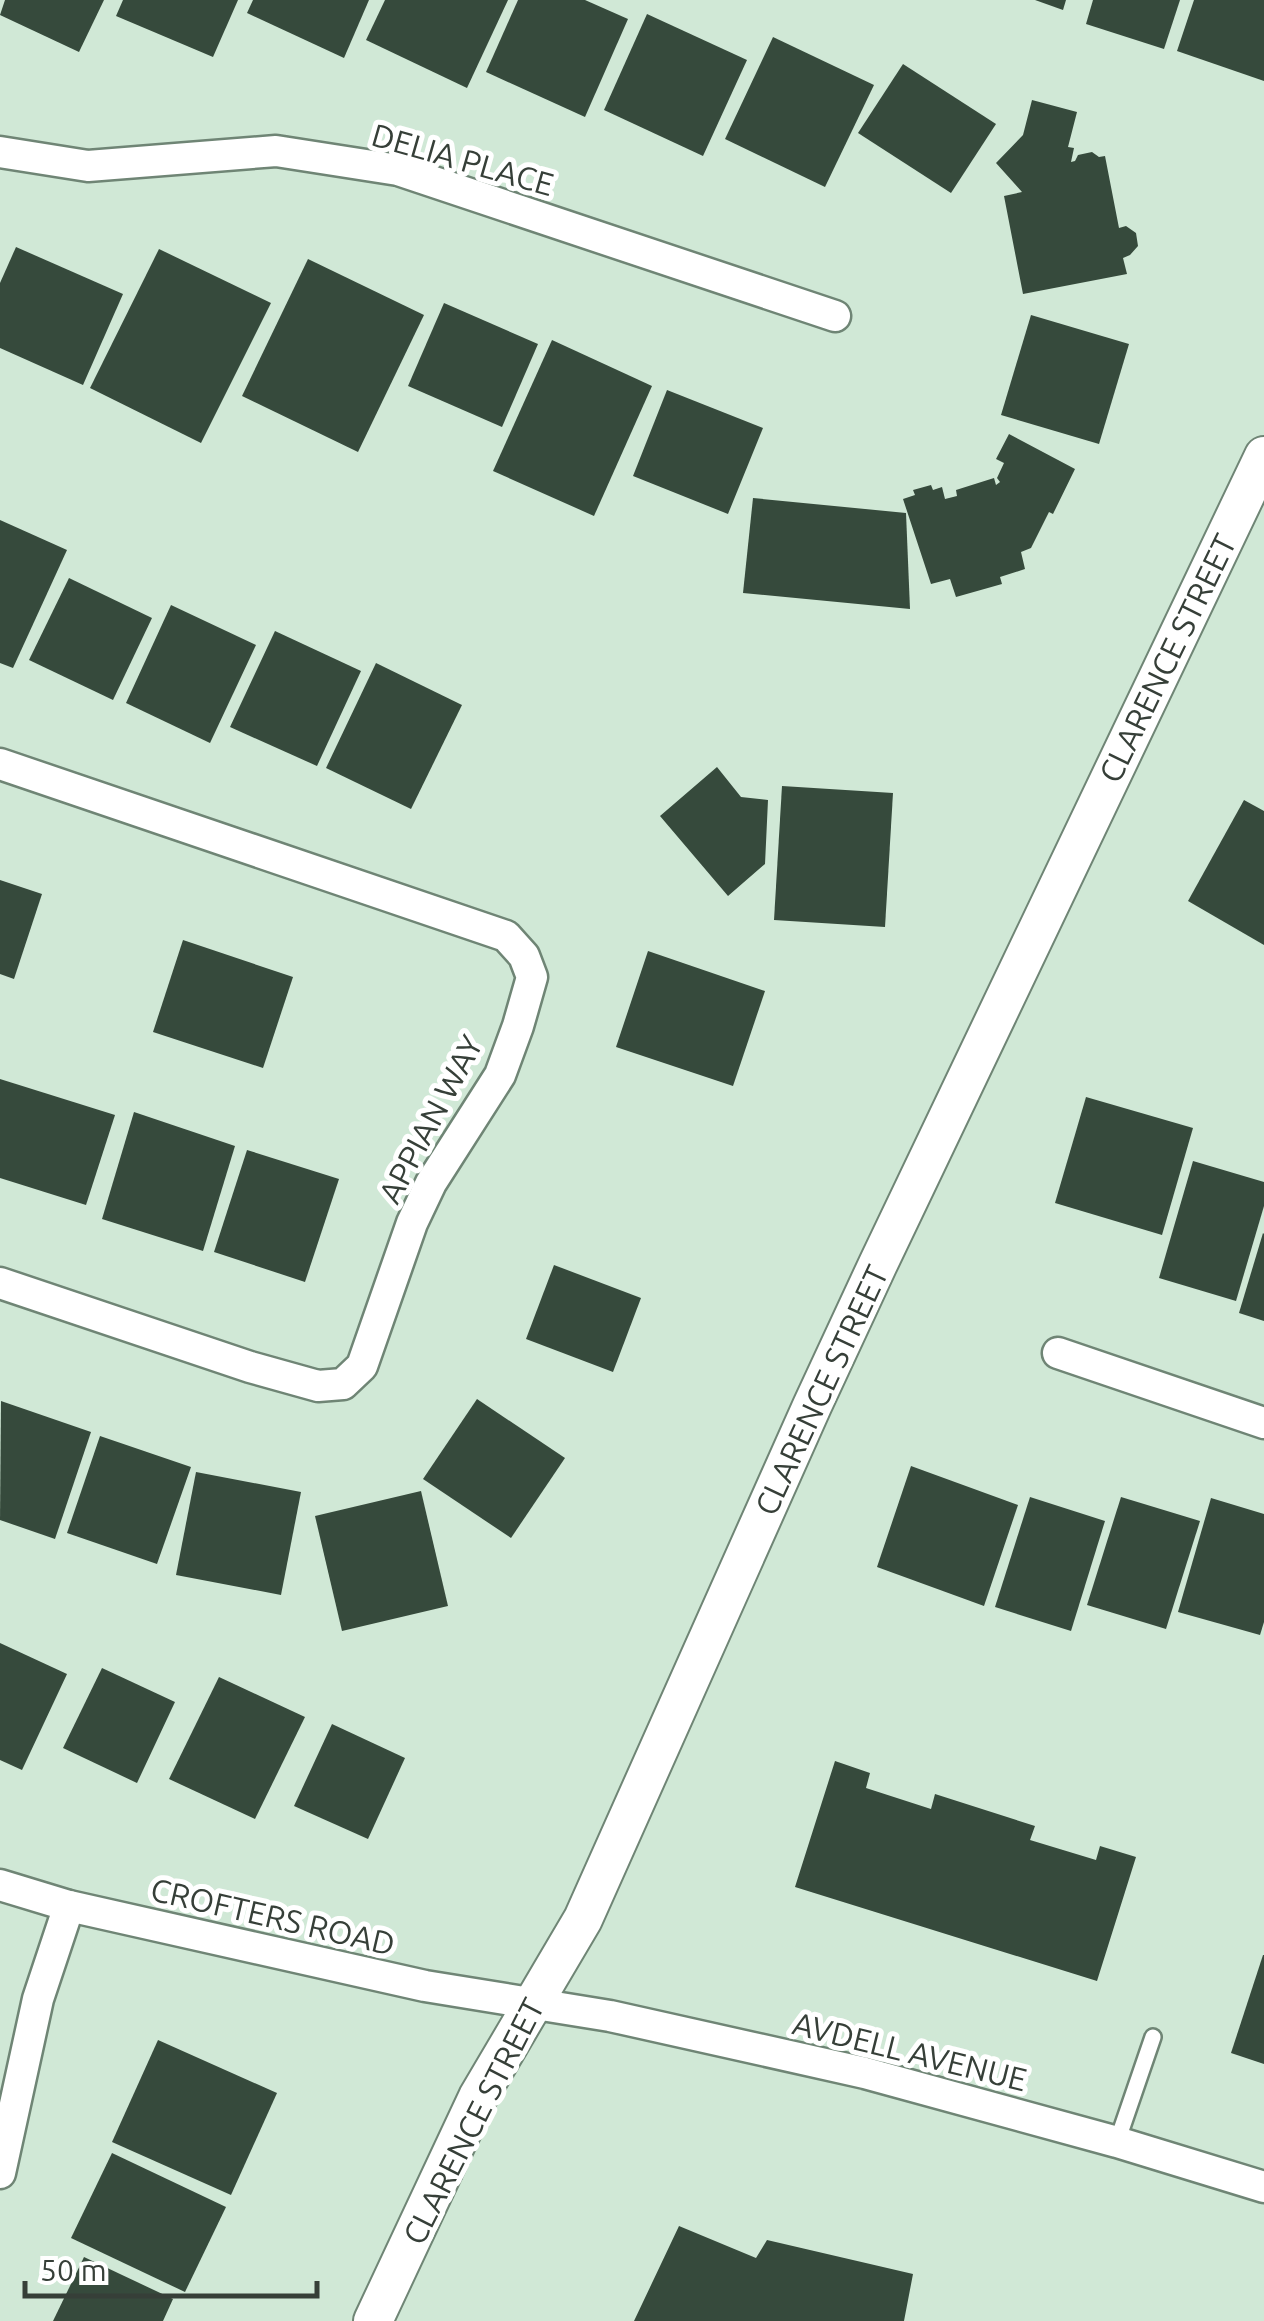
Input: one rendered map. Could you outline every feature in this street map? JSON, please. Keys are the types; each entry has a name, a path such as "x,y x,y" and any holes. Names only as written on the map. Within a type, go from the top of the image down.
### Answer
{"street":[{"name":"DELIA PLACE","path":"0,152 88,166 276,151 398,170 834,316"},
{"name":"CLARENCE STREET","path":"372,2321 478,2097 583,1919 862,1300 1264,456"},
{"name":"APPIAN WAY","path":"0,764 506,936 524,956 532,978 500,1074 431,1184 412,1223 362,1366 344,1384 318,1386 250,1367 0,1283"},
{"path":"1058,1353 1264,1424"},
{"name":"CROFTERS ROAD","path":"0,1885 69,1906 425,1986 533,2003"},
{"path":"0,2174 38,1999 69,1906"},
{"name":"AVDELL AVENUE","path":"533,2003 610,2016 865,2073 1264,2187"}],"lane":[{"path":"1117,2142 1153,2037"}],"building":[{"path":"5,0 104,0 79,52 0,15"},
{"path":"123,0 238,0 213,57 116,16"},
{"path":"253,0 369,0 344,58 247,13"},
{"path":"385,0 508,0 467,88 366,40"},
{"path":"518,0 585,0 628,19 585,117 486,72"},
{"path":"1035,0 1066,0 1063,10"},
{"path":"1093,0 1180,0 1164,49 1086,24"},
{"path":"1194,0 1264,0 1264,81 1177,51"},
{"path":"647,14 747,60 703,156 604,110"},
{"path":"773,37 874,85 825,187 725,139"},
{"path":"903,64 996,124 951,193 858,133"},
{"path":"1032,100 1077,112 1068,147 1074,148 1071,162 1078,155 1092,152 1105,156 1119,228 1126,226 1136,233 1138,246 1123,258 1127,274 1023,294 1004,196 1022,192 996,163 1023,135"},
{"path":"16,247 123,294 83,385 0,348 0,283"},
{"path":"159,249 271,303 201,443 90,388"},
{"path":"308,259 424,315 358,452 242,396"},
{"path":"444,303 538,344 502,427 408,386"},
{"path":"1031,315 1129,344 1099,444 1001,415"},
{"path":"552,340 652,386 594,516 493,471"},
{"path":"667,390 763,428 728,514 633,476"},
{"path":"1009,434 1075,469 1031,548 1021,552 1025,569 1000,577 1002,584 956,597 950,579 931,584 903,499 915,495 913,490 931,485 933,490 942,487 945,499 957,496 956,490 994,478 996,485 1004,463 996,459"},
{"path":"753,498 906,513 910,609 743,593"},
{"path":"0,520 67,550 13,668 0,663"},
{"path":"69,578 152,618 113,700 29,660"},
{"path":"171,605 256,645 210,743 126,703"},
{"path":"275,631 361,671 317,766 230,727"},
{"path":"376,663 462,705 411,809 326,768"},
{"path":"717,767 741,797 768,800 765,864 728,896 660,816"},
{"path":"782,786 893,793 885,927 774,920"},
{"path":"1244,800 1264,811 1264,945 1188,901"},
{"path":"0,880 42,894 14,979 0,974"},
{"path":"183,940 293,977 263,1068 153,1032"},
{"path":"648,951 765,991 733,1086 616,1047"},
{"path":"0,1079 115,1115 86,1205 0,1178"},
{"path":"1086,1097 1193,1128 1162,1235 1055,1203"},
{"path":"134,1112 235,1146 203,1251 102,1219"},
{"path":"247,1150 339,1179 305,1282 214,1252"},
{"path":"1193,1161 1264,1182 1264,1206 1236,1301 1159,1278"},
{"path":"1264,1234 1264,1321 1239,1313"},
{"path":"554,1265 641,1298 613,1372 526,1339"},
{"path":"477,1399 565,1458 511,1538 423,1479"},
{"path":"1,1401 91,1432 55,1539 0,1520"},
{"path":"100,1436 191,1467 157,1564 67,1533"},
{"path":"911,1466 1018,1505 984,1606 877,1567"},
{"path":"196,1472 301,1492 281,1595 176,1575"},
{"path":"421,1491 448,1606 342,1631 315,1516"},
{"path":"1030,1497 1105,1521 1071,1631 995,1607"},
{"path":"1121,1497 1200,1521 1166,1629 1087,1605"},
{"path":"1211,1498 1264,1514 1264,1622 1260,1635 1178,1612"},
{"path":"0,1643 67,1674 22,1770 0,1760"},
{"path":"102,1668 175,1702 137,1783 63,1748"},
{"path":"219,1677 305,1717 255,1819 169,1779"},
{"path":"332,1724 405,1758 368,1839 294,1806"},
{"path":"835,1761 870,1773 866,1788 931,1809 935,1794 1035,1826 1030,1840 1096,1860 1100,1846 1136,1857 1097,1981 795,1887"},
{"path":"1264,1955 1264,2064 1231,2053"},
{"path":"158,2040 277,2093 231,2195 112,2142"},
{"path":"112,2153 226,2207 185,2292 71,2238"},
{"path":"679,2226 756,2258 767,2240 913,2274 904,2321 634,2321"},
{"path":"84,2257 173,2299 163,2321 53,2321"}]}
